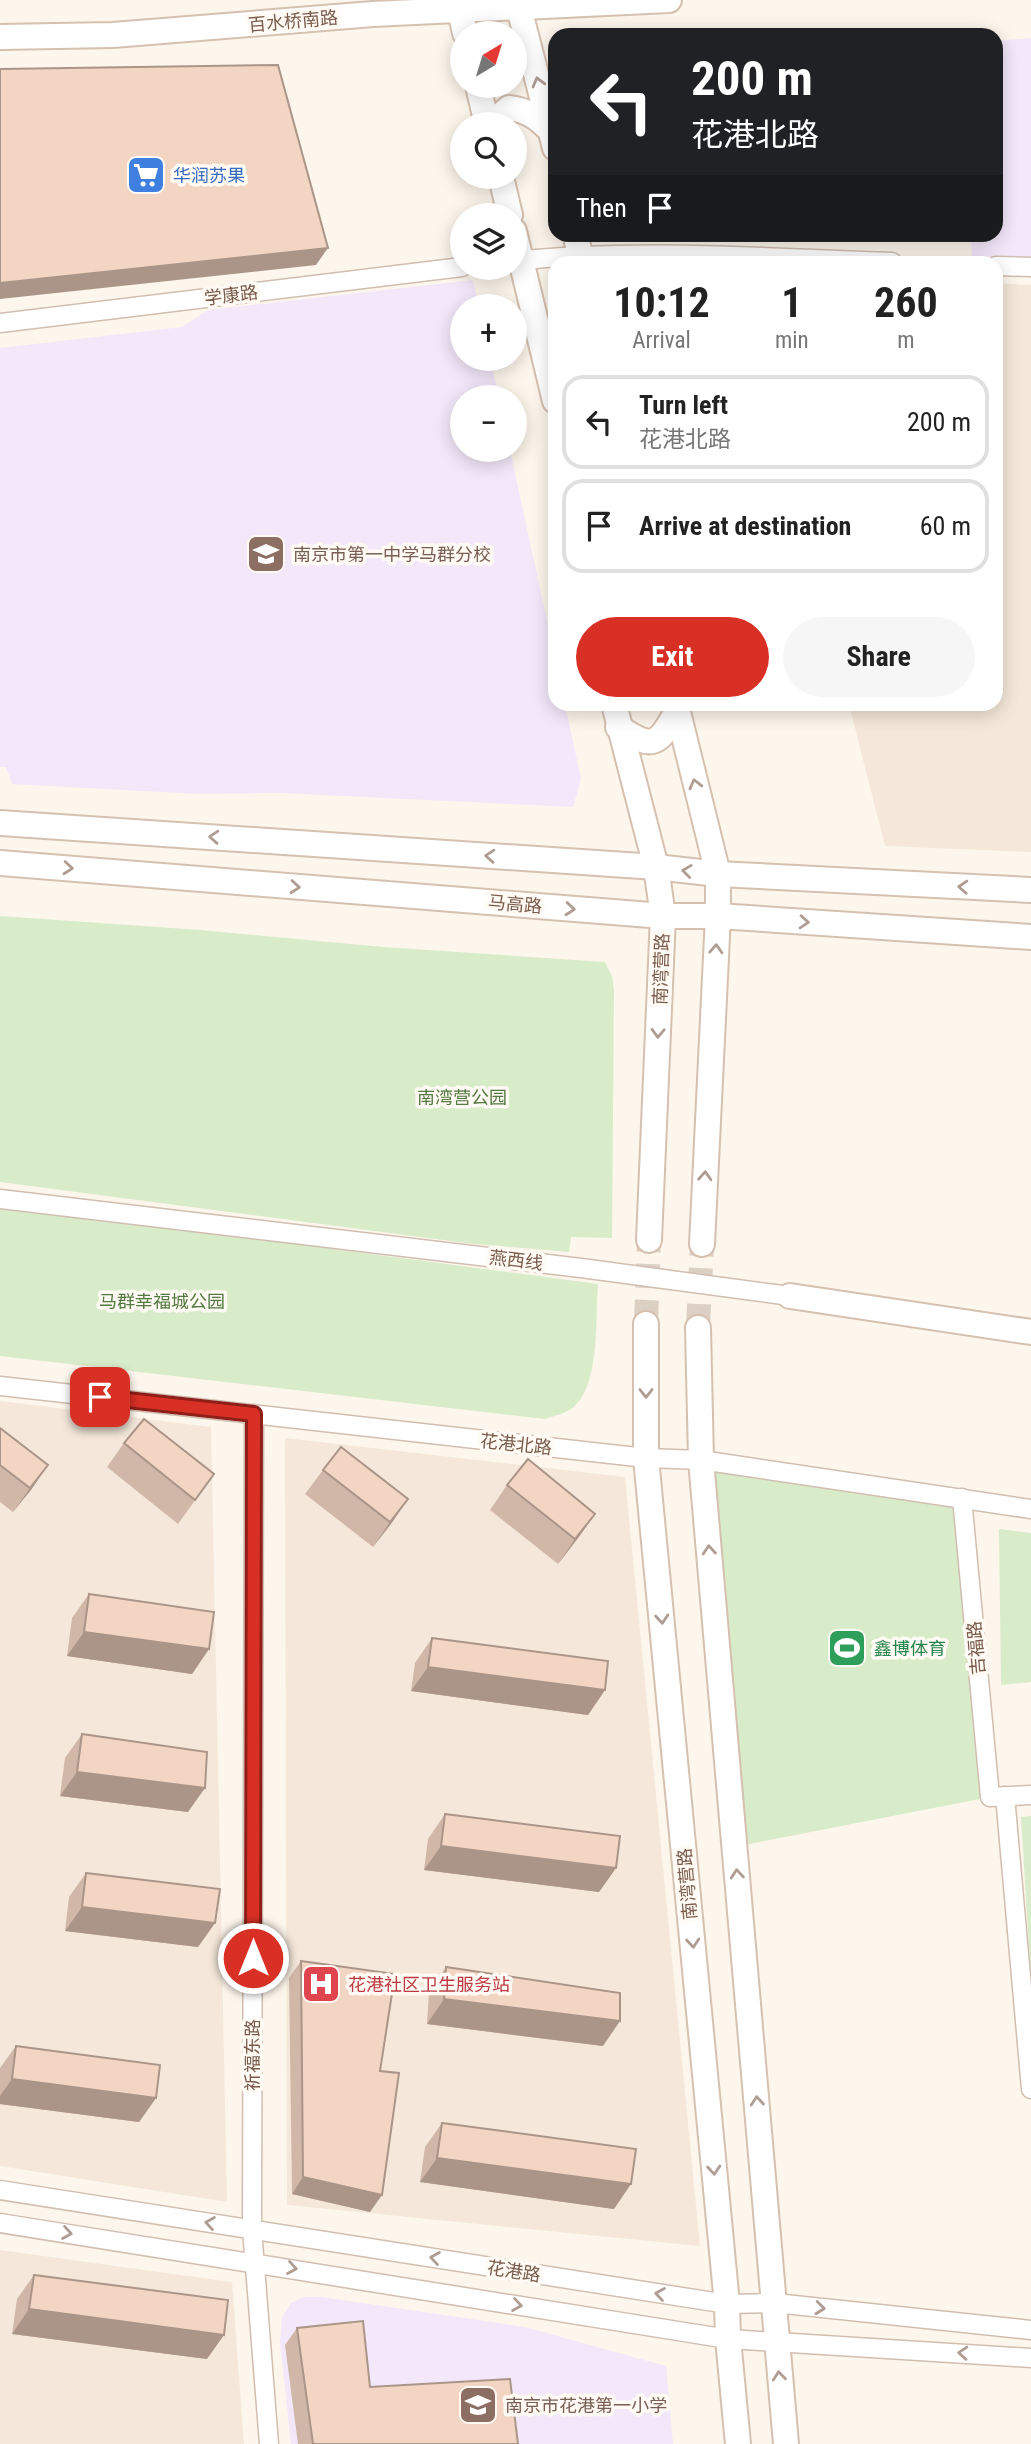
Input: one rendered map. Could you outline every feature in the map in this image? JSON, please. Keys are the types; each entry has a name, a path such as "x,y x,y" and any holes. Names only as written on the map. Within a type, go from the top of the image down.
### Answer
{"main road":[{"name":"百水桥南路","path":"466,21 519,8 669,0"},
{"path":"519,8 548,121"},
{"name":"百水桥南路","path":"0,37 113,35 373,14 451,21"},
{"path":"504,112 509,108 521,109 537,117 548,133"},
{"path":"523,280 548,375"},
{"path":"616,715 635,738 656,742 664,734 674,711"},
{"path":"677,711 718,874 702,1244"},
{"name":"南湾营路","path":"616,715 656,867 663,916 649,1240"},
{"path":"0,823 656,867 718,874 1031,890"},
{"name":"马高路","path":"0,863 663,916 718,916 1031,937"},
{"name":"燕西线","path":"790,1296 1031,1332"},
{"name":"南湾营路","path":"646,1324 646,1458 738,2444"},
{"path":"698,1328 701,1460 786,2444"}],"street":[{"path":"548,256 579,251 700,256"},
{"path":"527,260 548,256"},
{"path":"1003,266 1031,267"},
{"name":"学康路","path":"0,323 450,268"},
{"name":"燕西线","path":"0,1199 567,1266 790,1296"},
{"name":"花港北路","path":"0,1386 646,1458 701,1460 1031,1509"},
{"name":"祈福东路","path":"254,1414 252,2229 269,2444"},
{"name":"吉福路","path":"962,1498 1031,2089"},
{"path":"997,1797 1031,1795"},
{"name":"花港路","path":"0,2190 727,2304 775,2303 1031,2330"},
{"name":"花港路","path":"0,2223 727,2339 1031,2358"}],"shaded area":[{"path":"1031,38 1031,259 972,256 971,242 1003,242 1003,40"},
{"name":"南京市第一中学马群分校","path":"473,280 476,294 450,294 450,371 493,371 496,385 450,385 450,462 513,462 548,626 548,711 566,711 581,779 573,807 281,793 198,794 12,784 6,767 0,767 0,348 182,327 208,310"},
{"path":"1003,283 1031,285 1031,852 885,846 851,711 1003,711"},
{"path":"0,1401 211,1427 227,2202 0,2166"},
{"path":"285,1438 625,1477 700,2246 287,2205"},
{"path":"0,2250 232,2282 244,2444 0,2444"},
{"name":"南京市花港第一小学","path":"303,2297 322,2297 525,2327 666,2366 673,2444 291,2444 280,2342 282,2318 291,2303"}],"green space":[{"name":"南湾营公园","path":"0,916 605,962 612,976 614,990 612,1238 571,1237 569,1252 474,1244 0,1182"},
{"name":"马群幸福城公园","path":"0,1208 168,1227 598,1284 592,1369 581,1399 562,1414 545,1419 0,1356"},
{"name":"鑫博体育","path":"701,1460 962,1498 990,1797 734,1847"},
{"path":"999,1529 1031,1533 1031,1682 1001,1685"},
{"path":"1031,1816 1031,1979 1021,1817"}],"building":[{"name":"华润苏果","path":"278,65 328,248 0,283 0,69"},
{"path":"144,1419 214,1474 195,1500 124,1443"},
{"path":"0,1428 48,1465 30,1488 0,1465"},
{"path":"341,1447 408,1499 390,1522 323,1470"},
{"path":"528,1459 595,1514 575,1539 507,1485"},
{"path":"89,1594 214,1612 209,1649 84,1632"},
{"path":"432,1638 608,1661 605,1690 428,1667"},
{"path":"82,1734 207,1752 205,1788 77,1772"},
{"path":"445,1814 620,1836 616,1868 441,1846"},
{"path":"86,1873 220,1889 215,1923 82,1907"},
{"path":"301,1961 395,1974 380,2071 399,2073 382,2195 303,2177"},
{"path":"446,1967 620,1993 620,2021 444,1999"},
{"path":"16,2046 160,2065 156,2098 12,2079"},
{"path":"442,2123 636,2149 631,2184 437,2158"},
{"path":"34,2275 228,2300 224,2335 29,2309"},
{"path":"363,2321 370,2387 510,2379 518,2444 313,2444 297,2328"}],"tunnel":[{"path":"646,1324 649,1240"},
{"path":"698,1328 702,1244"}],"place":[{"name":"华润苏果","path":"146,175"},
{"name":"南京市第一中学马群分校","path":"266,554"},
{"name":"鑫博体育","path":"847,1648"},
{"name":"花港社区卫生服务站","path":"321,1984"},
{"name":"南京市花港第一小学","path":"478,2405"}],"route":[{"path":"100,1397 254,1414 253,1958"}]}
